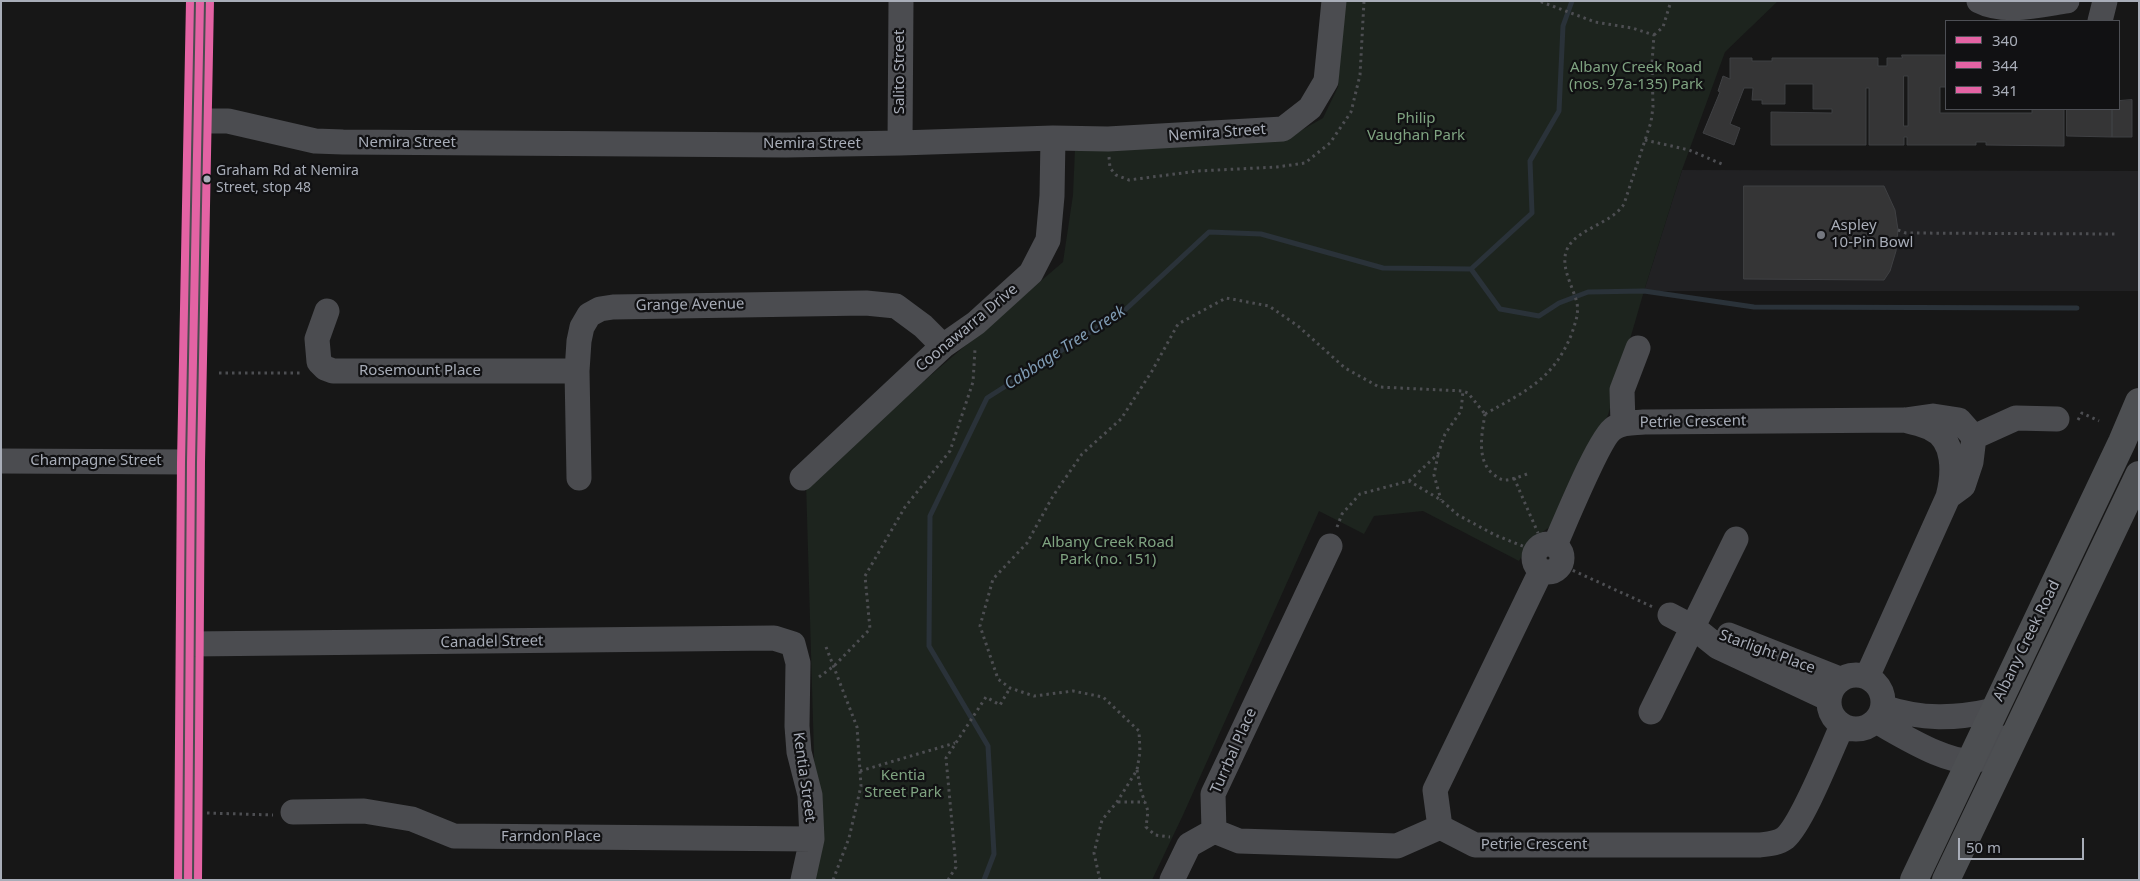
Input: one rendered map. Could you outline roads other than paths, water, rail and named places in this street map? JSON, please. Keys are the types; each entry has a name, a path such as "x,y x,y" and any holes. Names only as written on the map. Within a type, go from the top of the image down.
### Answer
{"main road":[{"name":"Albany Creek Road","path":"1914,880 2118,451 2139,402"},
{"name":"Albany Creek Road","path":"1946,880 2139,475"}],"street":[{"path":"188,880 190,462 200,1"},
{"name":"Salito Street","path":"900,143 901,1"},
{"name":"Nemira Street","path":"198,121 228,121 315,141 343,142 786,145 1053,138 1108,139 1283,129 1310,108 1326,81 1334,1"},
{"path":"1970,20 1978,1 1988,6 2023,7 2067,1"},
{"path":"2100,20 2105,1"},
{"name":"Coonawarra Drive","path":"802,478 943,346 976,323 1031,273 1048,240 1052,196 1053,138"},
{"name":"Grange Avenue","path":"579,478 577,371 582,327 589,316 600,309 613,307 866,302 896,306 923,326 943,346"},
{"name":"Rosemount Place","path":"326,311 317,340 319,362 325,368 333,371 577,371"},
{"path":"1623,424 1622,390 1638,348"},
{"name":"Petrie Crescent","path":"1842,726 1802,813 1787,837 1779,842 1759,845 1475,845 1440,827 1435,790 1600,444 1612,428 1623,424 1644,422 1906,420 1934,416 1959,420 1974,437 1971,462 1963,486 1948,497"},
{"path":"1974,437 2016,418 2057,419"},
{"name":"Petrie Crescent","path":"1866,677 1948,497 1953,479 1949,446 1932,428 1906,420"},
{"name":"Champagne Street","path":"1,461 190,462"},
{"path":"1651,712 1736,539"},
{"name":"Turrbal Place","path":"1214,831 1213,794 1330,546"},
{"name":"Starlight Place","path":"1670,615 1693,627 1718,647 1834,689"},
{"name":"Canadel Street","path":"190,644 774,638 793,644"},
{"name":"Kentia Street","path":"793,644 798,663 797,726 799,752 810,795 812,839 803,880"},
{"path":"1849,676 1866,677 1874,682 1880,690 1879,714 1871,725 1859,730 1850,729 1834,720 1830,711 1834,689 1849,676"},
{"path":"1879,714 1906,714 1948,718 1994,710"},
{"path":"1879,714 1942,755 1970,761 1976,761 1986,756 1998,740 2014,736"},
{"name":"Farndon Place","path":"293,812 364,811 412,819 454,836 812,839"},
{"path":"1172,880 1189,845 1214,831 1238,841 1397,846 1440,827"}],"waterway":[{"name":"Cabbage Tree Creek","path":"984,880 994,854 988,746 929,646 930,516 987,398 1125,310 1209,232 1261,234 1383,268 1471,269 1532,213 1530,161 1559,111 1563,26 1572,1"},
{"path":"1471,269 1500,309 1539,316 1559,303 1588,292 1644,291 1754,307 2077,308"}],"place":[{"name":"Graham Rd at Nemira Street, stop 48","path":"207,179"},
{"name":"Aspley 10-Pin Bowl","path":"1821,235"}],"park label":[{"name":"Albany Creek Road (nos. 97a-135) Park","path":"1636,76"},
{"name":"Philip Vaughan Park","path":"1416,128"},
{"name":"Albany Creek Road Park (no. 151)","path":"1108,552"},
{"name":"Kentia Street Park","path":"903,784"}]}
